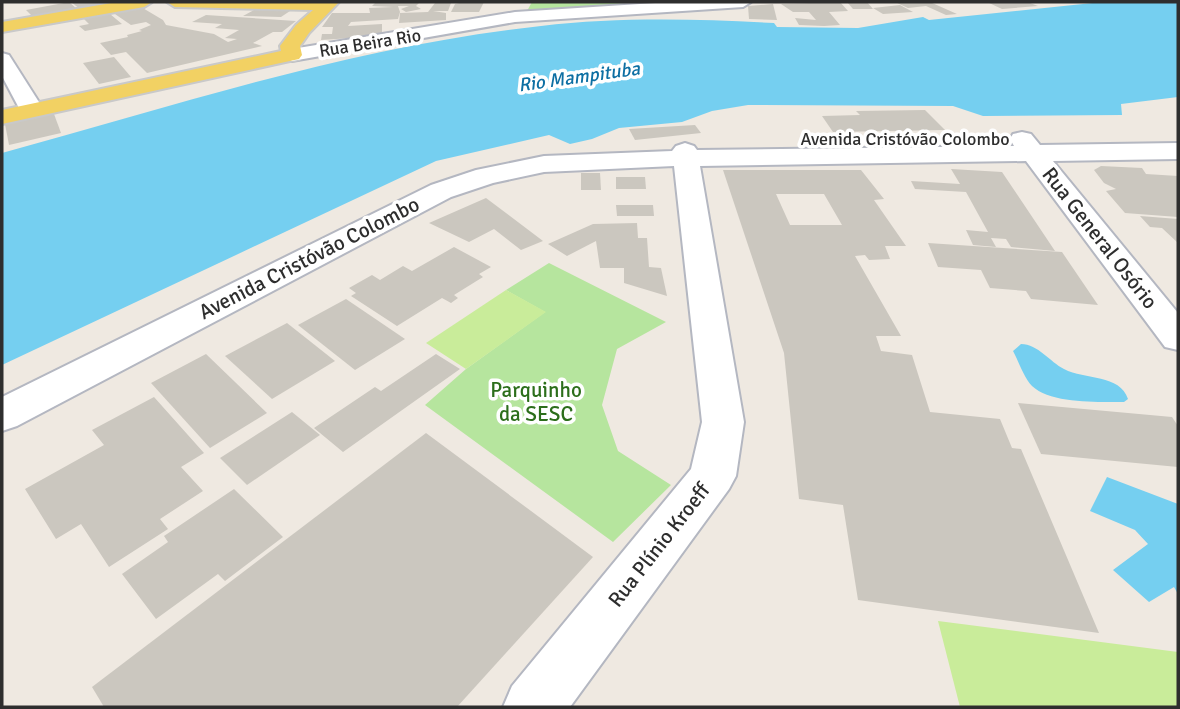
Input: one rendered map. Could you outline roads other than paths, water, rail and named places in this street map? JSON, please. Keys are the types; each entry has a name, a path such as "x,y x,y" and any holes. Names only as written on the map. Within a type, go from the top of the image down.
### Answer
{"main road":[{"path":"2,27 144,2"},
{"path":"175,2 329,4"},
{"path":"292,55 290,46 302,29 329,4"},
{"name":"Rua Beira Rio","path":"2,117 292,55"}],"street":[{"name":"Rua Beira Rio","path":"292,55 516,9 743,2"},
{"path":"2,59 32,110"},
{"name":"Avenida Cristóvão Colombo","path":"2,415 440,191 486,176 544,164 686,155 1028,146 1178,136"},
{"name":"Avenida Cristóvão Colombo","path":"1028,146 1178,151"},
{"name":"Rua General Osório","path":"1028,146 1178,338"},
{"name":"Rua Plínio Kroeff","path":"533,707 713,476 723,422 686,155"}],"water":[{"name":"Rio Mampituba","path":"1102,2 1178,2 1178,97 1121,104 1122,115 983,116 953,106 748,105 712,111 682,122 619,128 570,144 549,135 436,161 2,365 2,153 336,62 472,35 570,23 628,20 858,28 923,17 929,20"},
{"path":"1021,344 1038,350 1064,369 1118,385 1128,399 1124,402 1076,401 1040,392 1029,383 1013,351"},
{"path":"1107,477 1178,504 1178,594 1174,587 1149,602 1113,570 1148,544 1135,530 1090,511"}],"park label":[{"name":"Parquinho da SESC","path":"536,402"}]}
